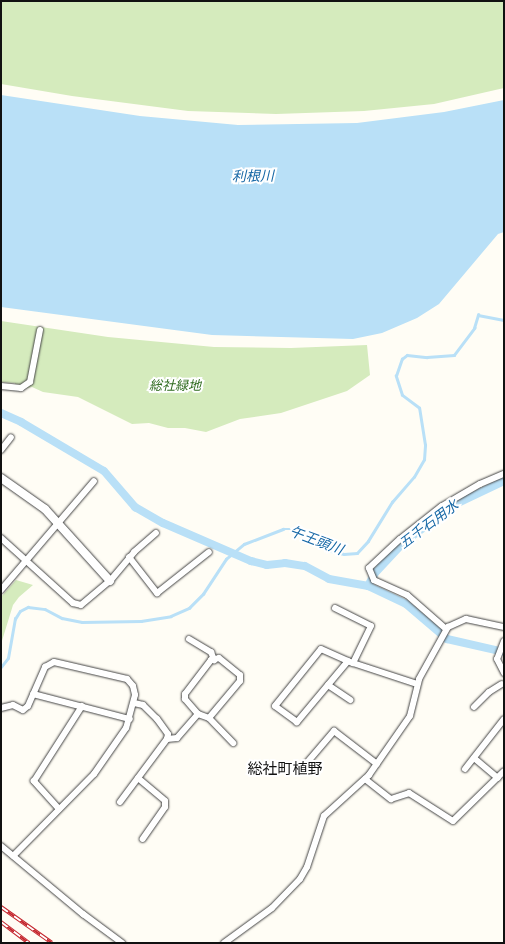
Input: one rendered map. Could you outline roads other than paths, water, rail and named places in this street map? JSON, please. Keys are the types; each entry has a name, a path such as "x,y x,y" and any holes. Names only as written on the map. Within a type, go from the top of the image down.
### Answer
{"street":[{"path":"1,386 21,388 30,382 40,330"},
{"path":"1,450 11,437"},
{"path":"446,630 407,595 374,580 369,568 400,539 442,506 480,484 504,474"},
{"path":"1,478 32,498 60,524 110,581"},
{"path":"1,590 60,524 94,481"},
{"path":"1,538 78,605 83,604 110,581 129,557 156,533"},
{"path":"129,557 157,594 209,552"},
{"path":"335,608 371,626 350,662 328,684 296,722 275,706 322,649 350,662 417,684"},
{"path":"224,943 272,908 300,879 307,867 324,816 365,779 410,716 417,684 446,630 466,619 504,627"},
{"path":"189,639 211,652 214,660"},
{"path":"474,708 488,692 503,685 504,674 497,657 503,643"},
{"path":"209,718 240,681 240,675 219,658 214,660 185,694 185,699 198,714 209,718 233,743"},
{"path":"1,708 13,705 23,710 33,694 45,667 54,662 127,679 133,686 134,703 130,719 126,728 94,774 13,856"},
{"path":"328,684 350,700"},
{"path":"33,694 130,719"},
{"path":"120,802 167,739 168,734 157,719 143,705 134,703"},
{"path":"59,809 34,781 82,706"},
{"path":"167,739 177,738 198,714"},
{"path":"466,769 504,719"},
{"path":"306,765 334,731 377,764"},
{"path":"474,758 498,778"},
{"path":"365,779 391,799 409,793 453,821 504,771"},
{"path":"138,778 165,801 165,807 143,839"},
{"path":"1,846 83,914 122,943"}],"water":[{"name":"利根川","path":"1,95 140,116 238,125 357,123 444,112 504,100 504,232 498,234 439,304 417,318 382,333 353,339 212,335 1,307"}],"waterway":[{"name":"午王頭川","path":"1,667 8,658 15,619 20,611 28,607 45,609 62,618 82,622 141,621 171,616 189,608 203,594 226,559 244,544 283,529 293,529 314,538 332,551 344,554 357,553 368,541 392,502 414,477 424,460 425,445 419,408 402,395 396,376 402,359 407,355 427,357 454,355 474,328 478,315 504,320"},
{"path":"1,413 21,422 104,471 135,507 163,523 251,561 267,565 285,563 305,566 329,579 368,586 406,604 447,639 504,652"},
{"name":"五千石用水","path":"368,586 375,573 404,542 456,504 504,481"}],"railway":[{"path":"1,907 52,943"},
{"path":"1,922 29,943"}],"district":[{"name":"総社町植野","path":"285,770"}],"park label":[{"name":"総社緑地","path":"175,386"}]}
